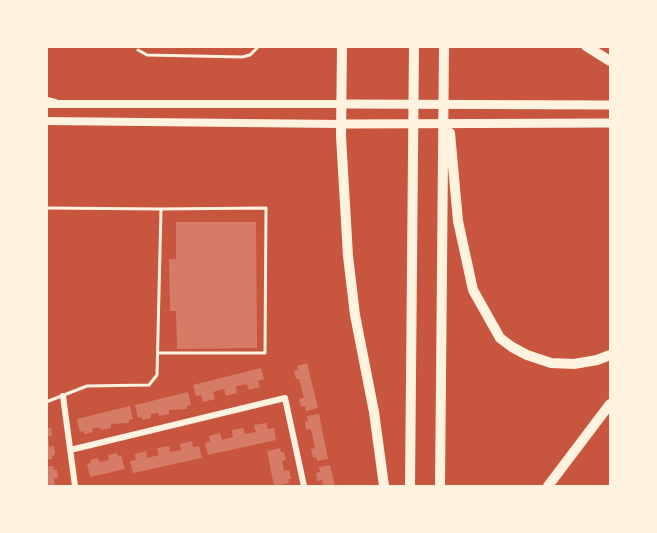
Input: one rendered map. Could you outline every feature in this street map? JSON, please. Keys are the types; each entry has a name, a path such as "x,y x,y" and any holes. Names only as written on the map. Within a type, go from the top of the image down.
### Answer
{"highway":[{"path":"342,46 340,104 344,198 352,291 374,412 384,486"},
{"path":"410,486 414,46"},
{"path":"586,46 610,61"},
{"path":"444,48 458,221 473,290 489,322 500,338 512,347 527,355 552,363 574,364 610,355"},
{"path":"440,486 444,48"},
{"path":"548,486 610,404"}],"main road":[{"path":"46,104 610,105"},
{"path":"46,121 341,124 610,123"}],"street":[{"path":"63,396 75,486"},
{"path":"70,450 285,398 304,486"}],"lane":[{"path":"138,50 147,55 242,57 250,55 259,46"},
{"path":"46,98 68,104"},
{"path":"46,208 266,208 265,353 158,353"},
{"path":"46,402 87,386 149,385 157,375 161,209"}],"building":[{"path":"176,222 256,222 257,348 177,349 176,311 170,311 169,259 176,259"},
{"path":"307,363 318,408 306,411 305,406 301,407 299,399 304,398 299,379 296,379 294,371 298,370 297,366"},
{"path":"261,368 264,379 258,381 260,387 249,390 247,384 236,386 237,393 226,396 224,389 213,392 215,399 203,402 201,395 196,396 193,385"},
{"path":"188,392 191,405 187,406 187,409 169,410 169,414 159,416 158,413 151,414 151,418 142,420 142,417 138,418 135,405"},
{"path":"130,406 133,419 129,420 129,423 111,424 111,428 101,430 92,428 93,432 84,434 84,431 80,432 77,419"},
{"path":"319,414 328,459 317,461 316,457 313,458 311,449 315,448 311,429 306,430 305,422 308,421 307,416"},
{"path":"266,423 268,429 274,428 276,440 208,455 205,443 210,442 209,436 220,433 222,440 233,437 232,430 243,428 245,434 256,432 254,425"},
{"path":"46,428 51,428 52,436 48,436 49,447 54,446 55,455 52,456 53,459 46,460"},
{"path":"192,441 193,447 199,446 202,458 133,473 130,461 136,460 135,454 146,451 147,458 159,455 157,448 169,446 170,452 181,450 180,444"},
{"path":"280,448 286,460 282,461 284,471 289,470 291,479 288,479 289,483 274,486 267,451"},
{"path":"117,453 118,456 121,455 125,469 90,477 87,464 91,463 90,460 98,458 99,462 109,460 108,455"},
{"path":"330,465 335,486 323,486 322,480 317,481 316,473 320,472 319,467"},
{"path":"53,466 54,470 57,469 58,478 54,478 55,486 46,486 46,467"}]}
